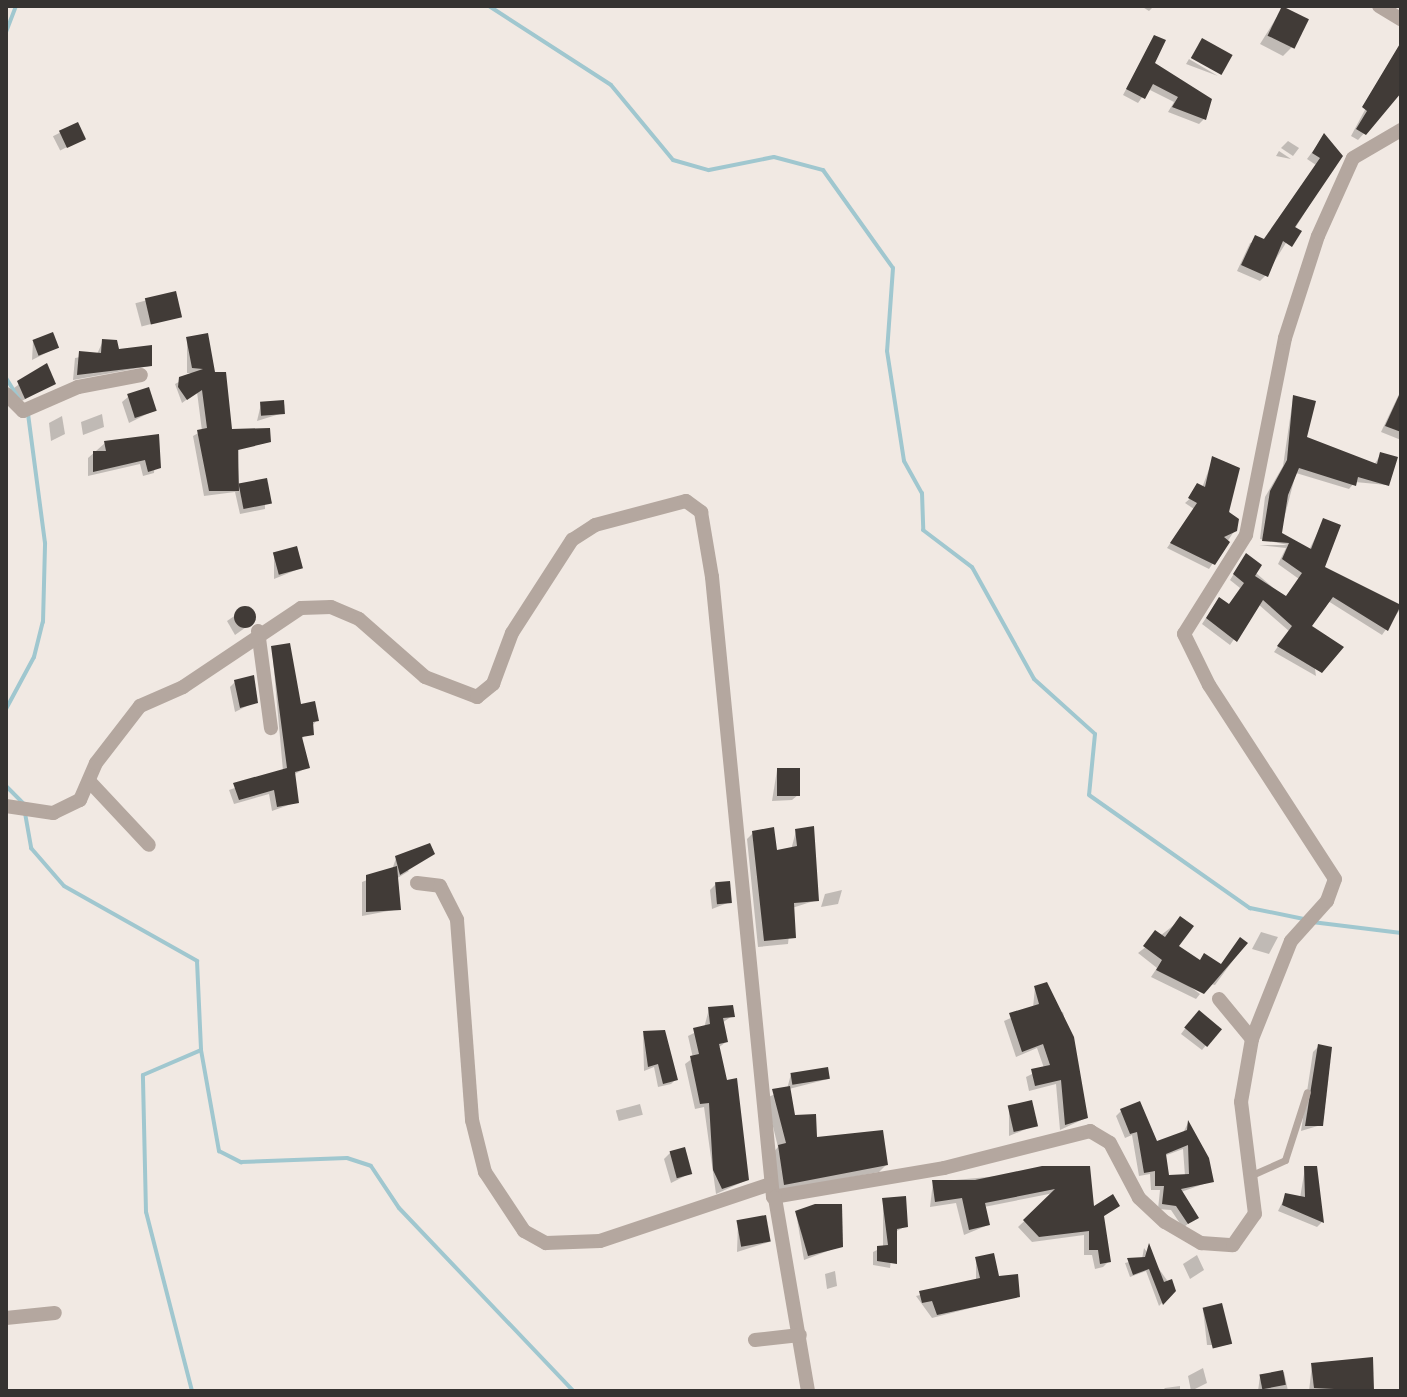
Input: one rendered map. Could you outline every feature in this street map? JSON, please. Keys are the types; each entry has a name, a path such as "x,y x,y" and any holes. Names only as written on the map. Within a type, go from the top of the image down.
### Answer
{"street":[{"path":"1379,6 1401,19"},
{"path":"417,883 440,886 457,920 472,1120 485,1172 524,1231 546,1243 600,1241 772,1191 944,1168 1090,1131 1110,1143 1147,1207 1180,1233 1220,1248 1237,1242 1252,1223 1254,1174 1241,1102 1252,1039 1289,946 1330,897 1335,874 1229,718 1184,634 1246,535 1285,338 1318,236 1356,153 1401,130"},
{"path":"6,394 23,411 78,387 141,375"},
{"path":"6,806 53,813 82,799 140,706 192,682 258,631 290,612 331,607 382,633 425,677 477,697 493,684 512,633 572,540 675,501 700,510 772,1191 808,1391"},
{"path":"258,631 271,728"},
{"path":"90,782 149,845"},
{"path":"1219,999 1252,1039"},
{"path":"6,1318 55,1313"},
{"path":"755,1340 800,1335"}],"lane":[{"path":"1254,1174 1285,1160 1307,1092"}],"building":[{"path":"1282,6 1309,19 1294,49 1268,36"},
{"path":"1154,35 1166,40 1155,63 1212,99 1206,120 1172,107 1178,97 1153,84 1145,99 1126,89"},
{"path":"1202,38 1233,55 1221,75 1191,58"},
{"path":"1401,42 1401,93 1366,135 1356,129 1367,111 1362,107"},
{"path":"78,122 86,139 67,148 59,131"},
{"path":"1324,133 1343,156 1295,227 1302,231 1292,247 1283,241 1268,277 1241,265 1255,235 1264,239 1320,158 1312,153"},
{"path":"176,291 182,317 151,325 145,298"},
{"path":"53,332 59,348 39,356 32,340"},
{"path":"208,333 215,372 226,372 232,429 270,428 271,442 238,450 239,491 209,491 197,430 207,428 202,390 187,400 178,387 179,377 203,369 192,368 186,337"},
{"path":"102,339 117,340 119,349 152,345 152,366 77,375 79,351 101,353"},
{"path":"47,363 56,384 25,399 17,381"},
{"path":"149,387 157,411 135,418 127,394"},
{"path":"1401,391 1401,432 1385,426"},
{"path":"1293,395 1316,401 1307,437 1377,464 1380,452 1398,457 1389,486 1358,477 1356,486 1299,468 1288,495 1282,533 1311,549 1323,518 1341,525 1325,567 1401,605 1388,631 1333,597 1312,626 1344,647 1322,673 1277,646 1292,626 1263,600 1237,642 1206,618 1219,597 1229,604 1244,583 1233,574 1246,553 1262,565 1255,576 1286,596 1302,573 1282,559 1289,543 1262,541 1270,491 1287,460"},
{"path":"284,400 285,414 261,416 260,402"},
{"path":"159,434 161,468 148,472 145,460 93,472 93,451 106,451 104,441"},
{"path":"1212,456 1240,468 1229,512 1239,519 1237,531 1224,537 1230,542 1215,565 1170,543 1197,503 1188,498 1197,483 1205,487"},
{"path":"267,478 272,504 243,509 239,484"},
{"path":"297,546 303,568 279,575 273,552"},
{"path":"245,606 253,609 256,617 253,625 245,628 237,625 234,617 237,609"},
{"path":"290,643 301,704 315,701 319,721 313,722 314,735 302,737 310,768 295,772 299,803 277,807 274,790 239,800 233,783 287,768 271,646"},
{"path":"254,675 258,703 240,708 234,680"},
{"path":"777,768 800,768 800,796 777,796"},
{"path":"814,826 819,901 794,903 796,938 764,941 752,831 774,827 777,850 797,846 795,829"},
{"path":"430,843 435,854 400,875 395,856"},
{"path":"397,866 401,910 366,912 366,875"},
{"path":"730,881 732,903 717,904 715,882"},
{"path":"1180,916 1194,926 1179,946 1200,960 1204,953 1221,964 1240,937 1248,943 1204,994 1156,970 1162,960 1143,946 1155,930 1165,937"},
{"path":"1047,982 1074,1037 1088,1118 1065,1125 1061,1080 1035,1086 1031,1069 1050,1065 1043,1044 1022,1052 1009,1013 1039,1004 1034,986"},
{"path":"733,1005 735,1017 723,1018 728,1042 719,1044 727,1080 737,1078 749,1180 722,1189 713,1170 709,1103 700,1104 690,1056 699,1054 693,1028 710,1024 708,1007"},
{"path":"1199,1010 1222,1029 1207,1047 1184,1028"},
{"path":"665,1030 678,1080 663,1084 658,1064 648,1067 643,1031"},
{"path":"1318,1044 1332,1047 1323,1126 1305,1126"},
{"path":"828,1067 830,1079 792,1085 790,1073"},
{"path":"790,1086 795,1115 816,1114 817,1137 883,1130 888,1165 784,1185 778,1145 786,1143 772,1089"},
{"path":"1032,1100 1038,1126 1014,1132 1008,1106"},
{"path":"1140,1101 1157,1141 1187,1130 1188,1120 1209,1158 1214,1182 1181,1189 1199,1218 1188,1224 1176,1206 1162,1204 1164,1186 1155,1186 1155,1171 1144,1173 1137,1132 1130,1134 1120,1109","holes":["1188,1145 1189,1174 1169,1175 1166,1154"]},
{"path":"685,1147 692,1174 677,1178 670,1151"},
{"path":"1042,1166 1090,1166 1094,1206 1113,1194 1120,1206 1104,1216 1111,1262 1100,1264 1098,1250 1089,1250 1089,1231 1039,1237 1023,1220 1055,1189 985,1203 990,1225 969,1230 962,1198 935,1202 932,1180 975,1180"},
{"path":"1304,1166 1317,1166 1324,1223 1282,1205 1285,1193 1305,1197"},
{"path":"906,1196 908,1227 897,1229 897,1264 877,1261 877,1246 888,1245 882,1198"},
{"path":"815,1204 842,1204 843,1247 808,1256 795,1211"},
{"path":"766,1215 771,1242 741,1247 736,1220"},
{"path":"1149,1243 1164,1282 1172,1279 1176,1291 1163,1305 1149,1269 1133,1275 1127,1258 1145,1257"},
{"path":"994,1253 999,1276 1018,1274 1020,1297 937,1315 932,1301 922,1303 919,1291 980,1278 975,1257"},
{"path":"1222,1303 1232,1344 1213,1349 1203,1308"},
{"path":"1373,1357 1374,1391 1314,1388 1311,1363"},
{"path":"1283,1370 1286,1385 1262,1389 1259,1375"}],"waterway":[{"path":"6,32 16,6"},
{"path":"489,6 611,85 673,160 709,170 774,157 823,170 893,268 887,351 904,461 922,493 923,530 972,567 1034,679 1095,734 1089,795 1250,908 1304,919"},
{"path":"6,378 19,399"},
{"path":"6,709 34,657 43,622 45,543 28,413"},
{"path":"6,786 25,805"},
{"path":"25,813 31,848 64,886 197,961 201,1050 219,1151 241,1162 347,1158 371,1166 399,1208 573,1391"},
{"path":"1312,922 1401,933"},
{"path":"192,1391 146,1212 143,1075 201,1050"}]}
